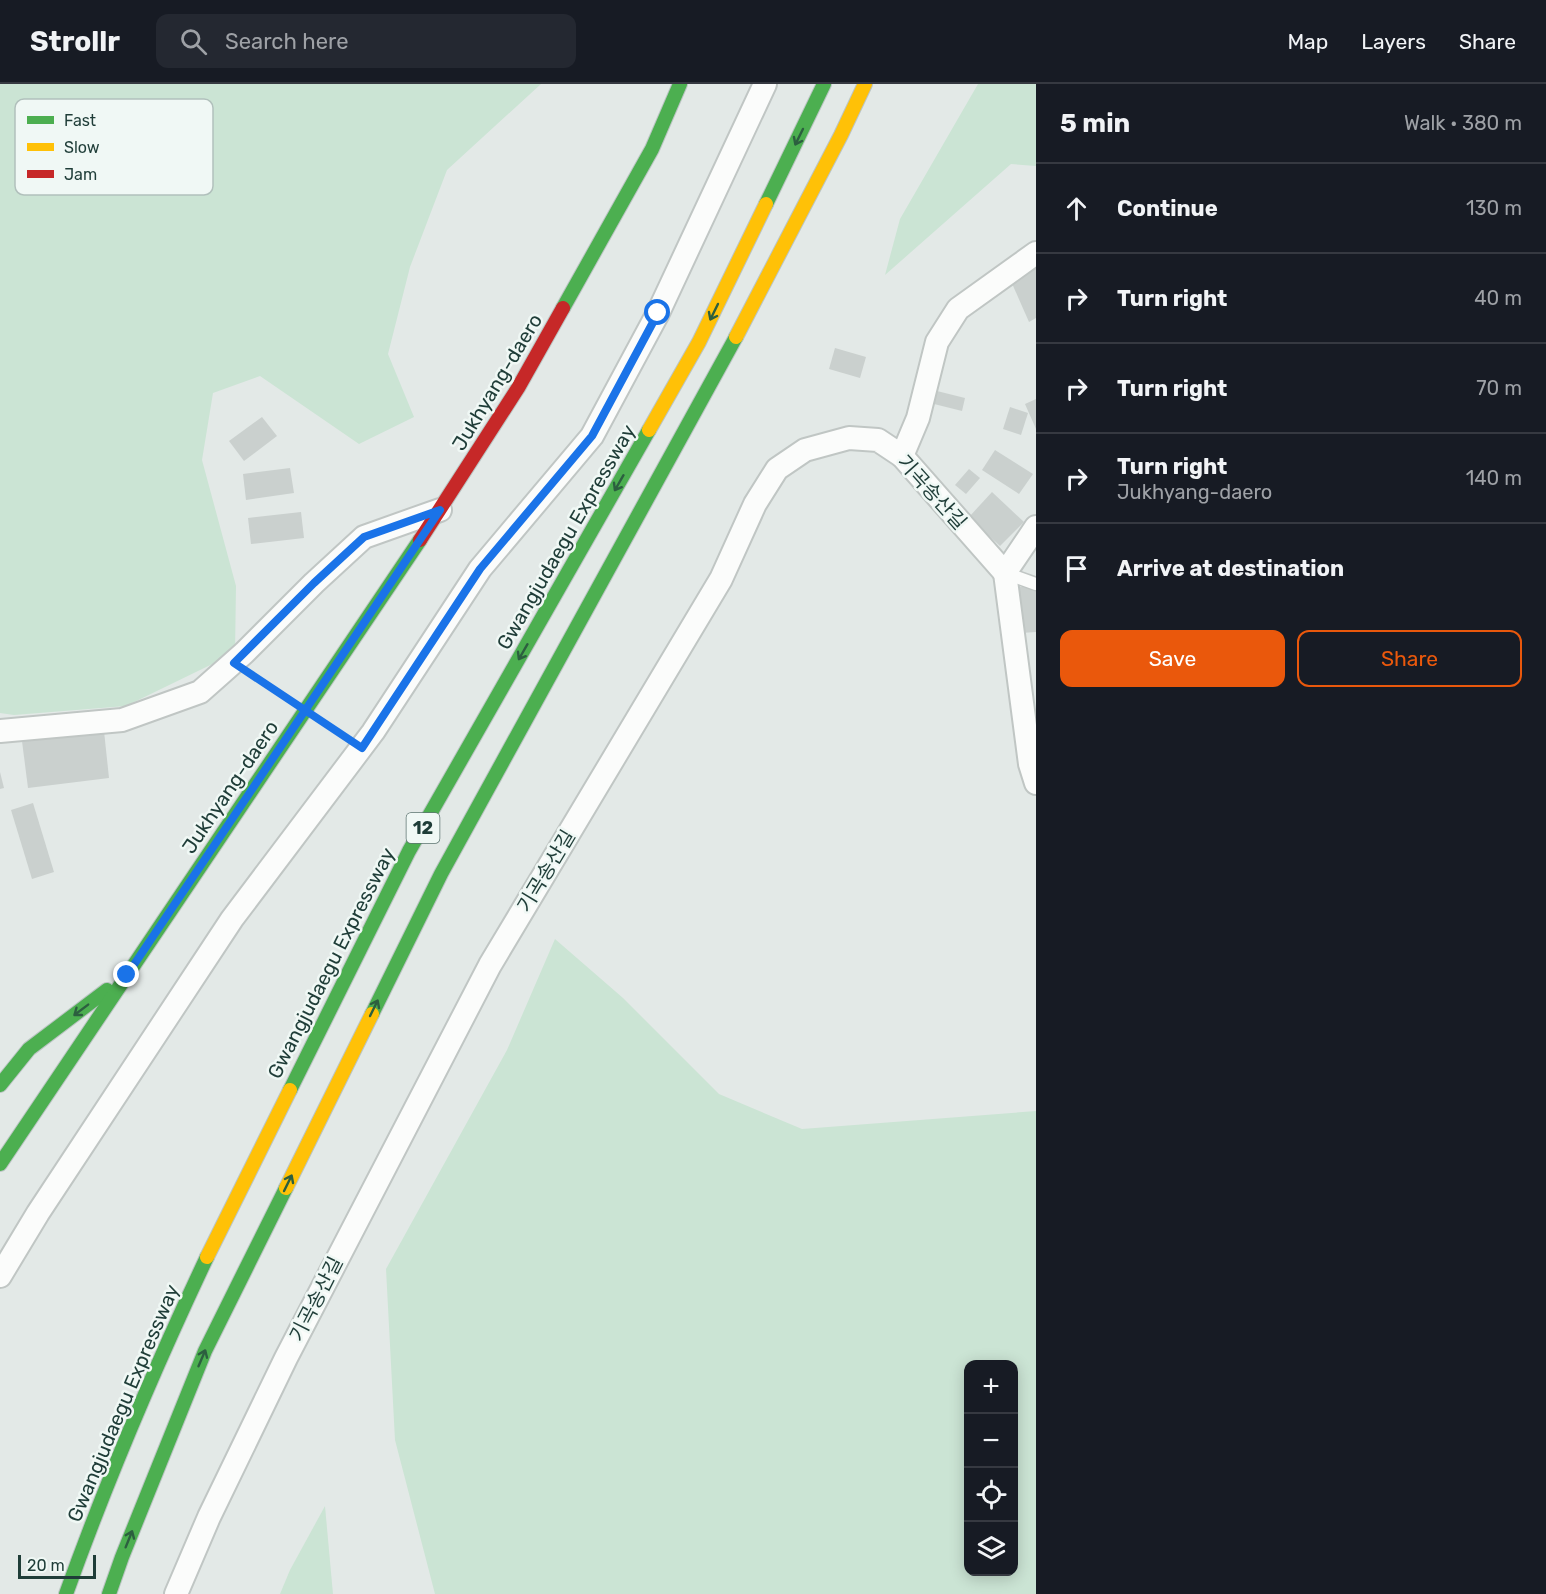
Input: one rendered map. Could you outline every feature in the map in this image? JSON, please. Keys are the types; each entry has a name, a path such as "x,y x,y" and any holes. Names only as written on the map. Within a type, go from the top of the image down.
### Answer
{"main road":[{"name":"Jukhyang-daero","path":"1,1164 440,510 518,388 652,148 680,84"},
{"name":"Gwangjudaegu Expressway","path":"66,1594 82,1548 172,1331 409,851 699,342 824,84"},
{"name":"12","path":"109,1594 205,1352 441,874 730,347 865,84"},
{"path":"0,1085 29,1049 127,975"}],"street":[{"path":"0,1276 38,1213 232,919 362,748 480,569 592,436 658,313 765,84"},
{"path":"902,456 918,418 937,342 958,309 1036,253"},
{"name":"기곡송산길","path":"176,1594 209,1517 286,1358 490,965 721,579 755,504 777,469 805,450 849,438 878,440 902,456 1005,573"},
{"path":"0,731 122,720 200,692 234,663 364,537 440,510"},
{"path":"1036,526 1005,573 1030,764 1036,783"}],"lane":[{"path":"1005,573 1036,584"}],"path":[{"path":"234,663 362,748"}],"green space":[{"path":"0,84 541,84 447,170 410,267 388,354 414,417 359,444 260,376 213,393 202,460 236,586 235,653 126,706 14,715 0,713"},
{"path":"978,84 1036,84 1036,166 1011,164 885,275 900,219"},
{"path":"555,939 623,998 719,1094 802,1129 1036,1111 1036,1594 435,1594 395,1440 386,1269 507,1050"},
{"path":"325,1506 333,1594 280,1594 290,1570"}],"building":[{"path":"1036,268 1036,318 1029,322 1010,279"},
{"path":"835,348 866,357 860,378 829,369"},
{"path":"937,391 965,398 962,411 934,404"},
{"path":"1036,399 1036,429 1025,404"},
{"path":"1010,407 1028,413 1021,435 1003,429"},
{"path":"262,417 277,436 244,461 229,441"},
{"path":"995,450 1033,474 1019,494 982,470"},
{"path":"290,468 294,493 246,500 243,474"},
{"path":"969,469 980,478 966,494 955,485"},
{"path":"992,492 1024,522 1000,546 969,517"},
{"path":"301,512 304,538 251,544 248,518"},
{"path":"1016,586 1036,589 1036,632 1021,633"},
{"path":"104,731 109,778 28,788 22,741"},
{"path":"0,772 4,788 0,789"},
{"path":"33,803 54,872 32,879 11,810"}],"traffic: fast":[{"path":"563,308 652,149 680,84"},
{"path":"766,204 824,84"},
{"path":"372,1014 441,874 736,337"},
{"path":"290,1090 409,851 649,430"},
{"path":"0,1164 420,540"},
{"path":"0,1085 29,1049 107,990"},
{"path":"109,1594 205,1351 286,1188"},
{"path":"66,1594 132,1424 207,1257"}],"traffic: slow":[{"path":"736,337 865,84"},
{"path":"649,430 699,342 766,204"},
{"path":"286,1188 372,1014"},
{"path":"207,1257 290,1090"}],"traffic: jam":[{"path":"420,540 518,388 563,308"}],"route":[{"path":"127,975 440,510 364,537 234,663 362,748 480,569 592,436 658,313"}]}
